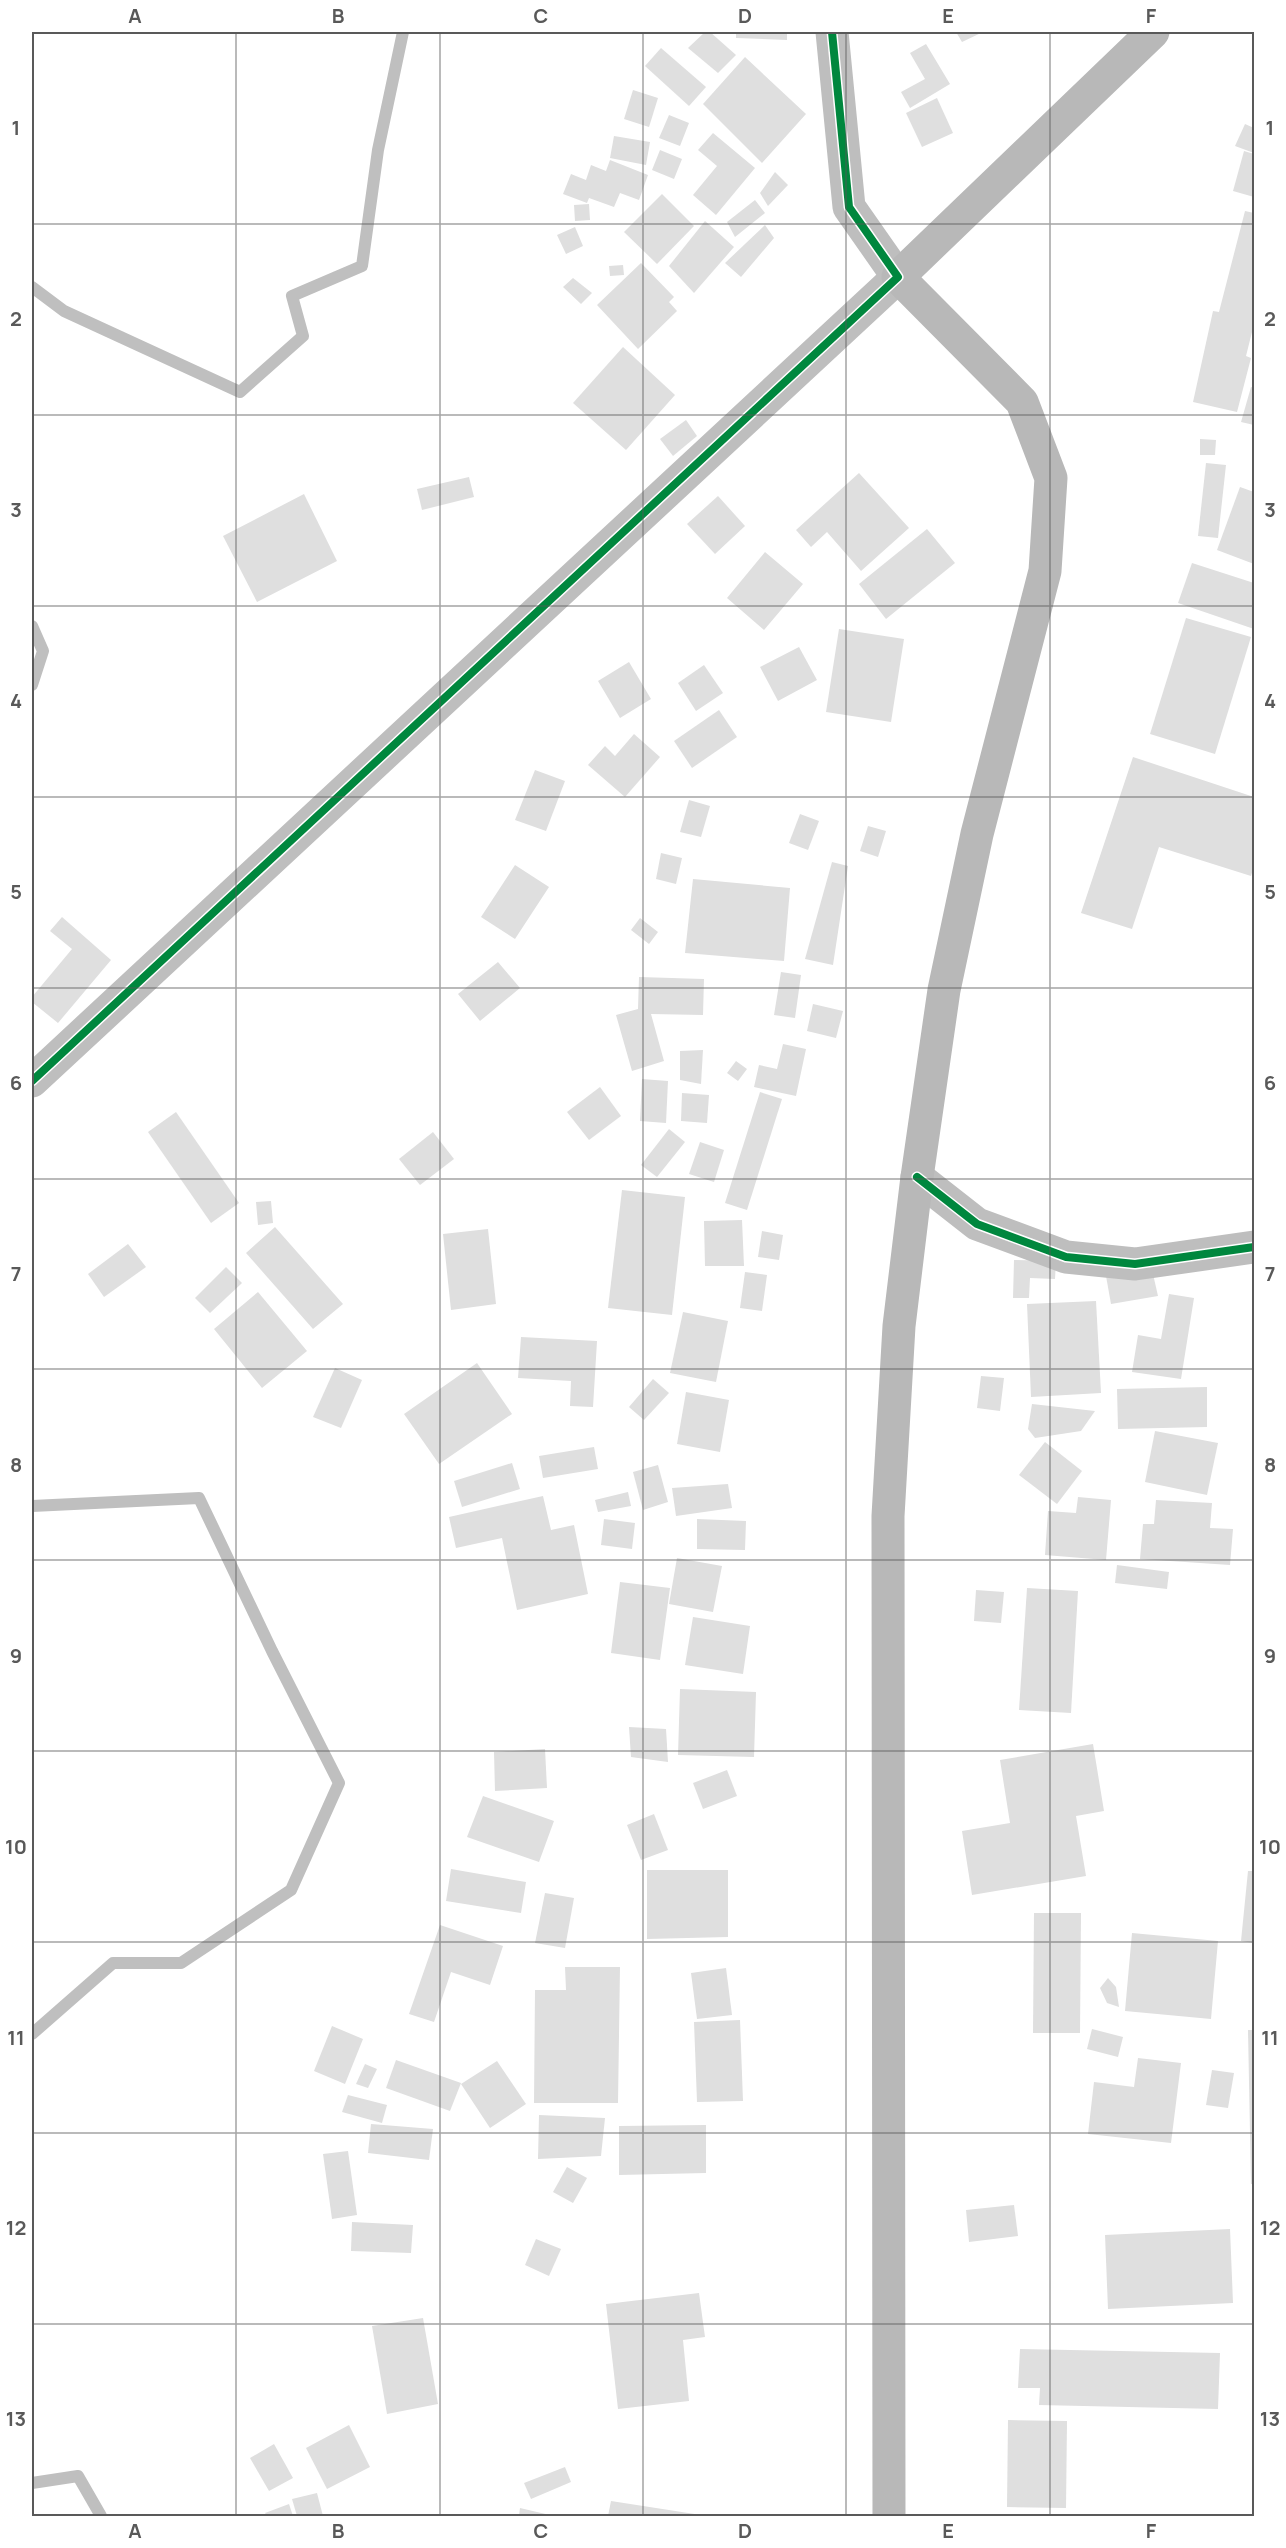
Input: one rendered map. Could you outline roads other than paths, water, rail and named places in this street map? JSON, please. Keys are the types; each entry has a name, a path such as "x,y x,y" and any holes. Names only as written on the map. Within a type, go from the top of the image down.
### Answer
{"main road":[{"path":"889,2517 888,1515 899,1326 917,1177 944,990 977,834 1045,571 1051,478 1022,402 898,277 1153,32"}],"street":[{"path":"32,1081 898,277 849,207 832,32"},
{"path":"917,1177 977,1224 1066,1257 1135,1264 1254,1247"}],"waterway":[{"path":"32,287 64,311 240,392 303,336 292,296 362,266 378,150 403,32"},
{"path":"32,626 43,651 32,685"},
{"path":"32,1506 199,1498 272,1651 339,1783 291,1890 181,1963 113,1963 32,2034"},
{"path":"32,2483 78,2476 101,2516"}]}
